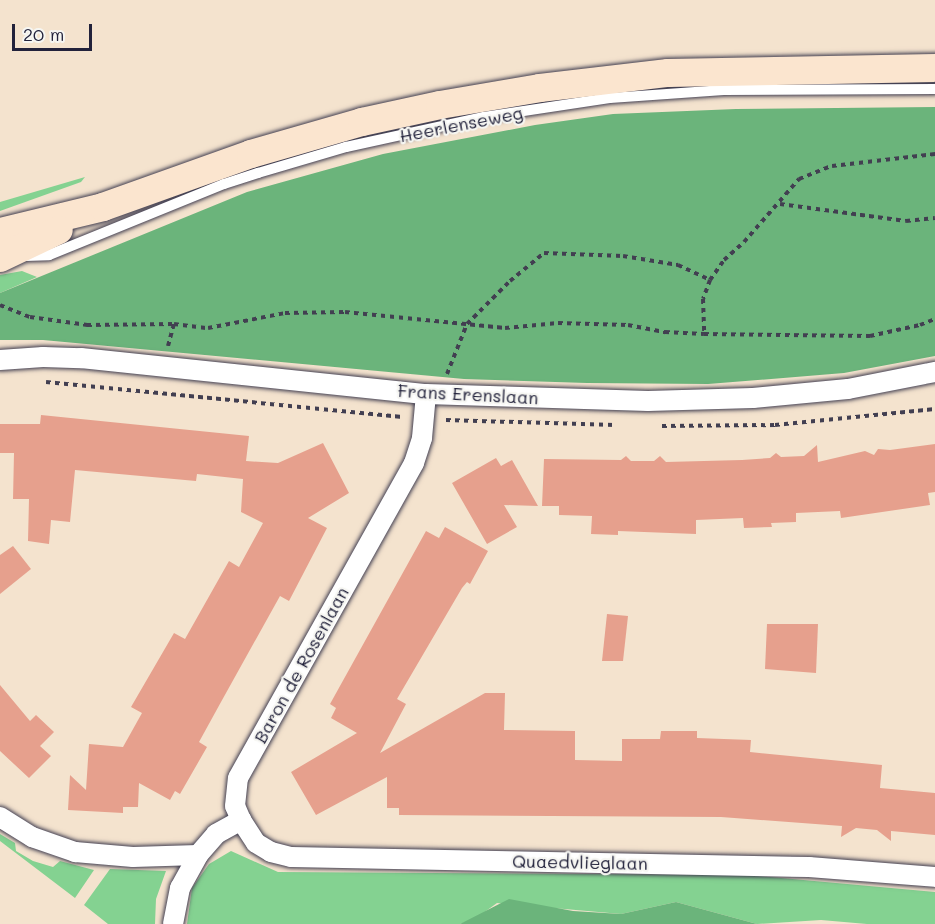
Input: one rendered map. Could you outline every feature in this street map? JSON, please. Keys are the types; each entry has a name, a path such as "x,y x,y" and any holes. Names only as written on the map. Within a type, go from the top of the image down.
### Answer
{"main road":[{"name":"Heerlenseweg","path":"2,249 104,207 251,154 362,122 440,105 540,88 668,73 935,68"}],"street":[{"name":"Frans Erenslaan","path":"0,360 43,357 81,358 434,394 648,401 753,398 848,388 935,372"},
{"name":"Baron de Rosenlaan","path":"241,820 235,806 238,778 414,463 434,394"},
{"path":"0,817 32,837 75,852 133,857 198,855"},
{"path":"173,924 180,888 198,855 216,834 241,820"},
{"name":"Quaedvlieglaan","path":"241,820 256,843 271,852 291,857 809,867 935,877"}],"lane":[{"name":"Heerlenseweg","path":"2,249 50,255 224,184 346,147 484,117 610,98 724,90 935,89"}],"path":[{"path":"704,334 702,299 710,280 724,260 780,204 799,179 832,166 935,154"},
{"path":"780,204 906,221 935,218"},
{"path":"434,394 467,324 510,280 544,253 645,260 678,265 710,280"},
{"path":"0,305 30,317 87,325 174,324 208,328 285,313 345,312 505,328 558,324 628,325 664,332 704,334 870,336 920,325 935,319"}],"green space":[{"path":"935,107 935,356 844,373 708,384 587,383 464,379 43,340 0,340 0,293 247,192 383,154 535,125 613,114 736,109"},
{"path":"85,177 81,182 0,211 0,202"},
{"path":"22,271 37,277 0,293 0,275"},
{"path":"0,834 15,843 16,851 33,861 53,867 60,861 94,870 75,898 0,841"},
{"path":"231,851 278,872 747,875 935,892 935,924 867,924 821,920 757,924 676,902 621,914 497,903 475,919 460,924 187,924 192,888 209,864"},
{"path":"110,869 166,871 156,899 155,924 108,924 84,905"},
{"path":"509,899 573,911 621,914 676,902 757,924 460,924"}],"building":[{"path":"41,415 249,436 246,461 278,463 323,443 349,493 308,518 327,528 289,601 280,596 221,702 199,742 207,747 180,794 175,791 170,800 139,783 138,807 123,807 123,813 68,810 70,775 86,790 89,744 123,747 142,713 131,707 174,633 185,639 229,561 239,567 263,523 241,512 243,479 197,474 196,481 75,470 70,522 51,520 49,544 28,541 29,499 13,499 14,453 0,453 0,424 40,424"},
{"path":"935,444 935,492 928,493 930,505 841,518 840,511 796,513 796,522 771,523 772,527 744,528 743,518 696,520 696,534 618,531 618,535 591,534 592,516 559,515 559,506 542,506 544,459 621,460 626,456 631,461 654,461 660,456 666,462 742,460 770,458 776,453 781,457 804,456 817,445 818,462 865,451 874,455 878,449 890,450"},
{"path":"496,458 501,466 512,460 538,506 504,505 517,527 487,544 452,483"},
{"path":"445,527 488,551 470,584 467,582 462,588 397,699 406,704 380,753 485,693 505,693 504,730 575,731 575,760 622,761 622,739 660,739 661,731 697,731 697,738 751,740 750,752 882,765 880,788 935,793 935,835 891,831 891,841 877,830 856,828 841,837 842,826 721,817 399,815 399,808 387,808 387,777 316,815 291,772 357,733 331,718 336,708 330,704 426,531 439,538"},
{"path":"13,546 31,569 0,594 0,555"},
{"path":"607,614 628,616 623,661 602,661"},
{"path":"767,624 818,624 816,673 765,669"},
{"path":"0,685 30,721 36,715 54,732 40,746 51,756 29,778 0,751"}]}
